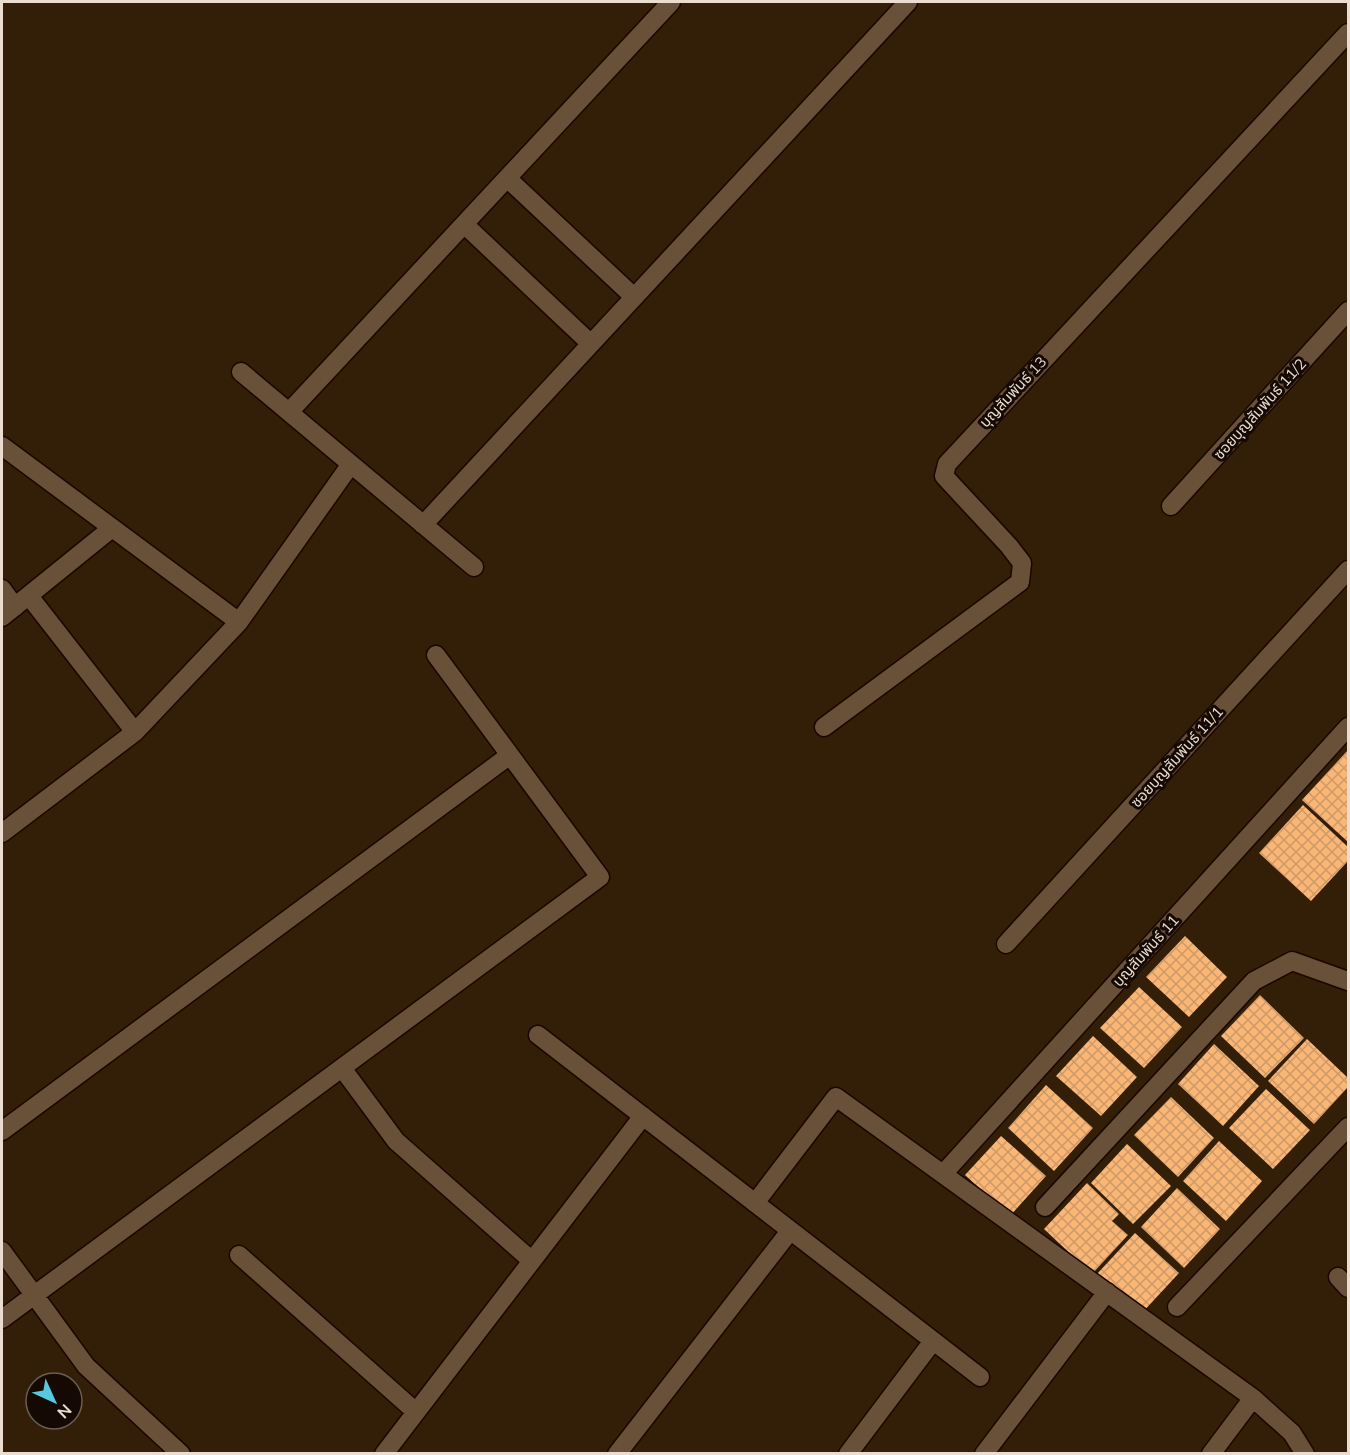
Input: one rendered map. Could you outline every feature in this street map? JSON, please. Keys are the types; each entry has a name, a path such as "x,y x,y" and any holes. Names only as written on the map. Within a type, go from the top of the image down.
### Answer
{"street":[{"path":"289,412 671,2"},
{"path":"423,525 908,2"},
{"name":"บุญสัมพันธ์ 13","path":"824,728 1020,582 1022,563 1010,546 944,476 947,464 1348,33"},
{"path":"508,179 634,297"},
{"path":"465,225 590,343"},
{"name":"ซอยบุญสัมพันธ์ 11/2","path":"1171,506 1348,311"},
{"path":"241,372 474,567"},
{"path":"2,446 239,622"},
{"path":"2,833 135,732 239,622 351,464"},
{"path":"15,607 112,528"},
{"name":"ซอยบุญสัมพันธ์ 11/1","path":"1006,944 1348,570"},
{"path":"2,589 15,607 135,732"},
{"path":"2,1319 600,877 436,655"},
{"name":"บุญสัมพันธ์ 11","path":"943,1174 1348,727"},
{"path":"2,1131 510,755"},
{"path":"1045,1207 1254,981 1292,961 1348,981"},
{"path":"538,1035 980,1377"},
{"path":"342,1068 396,1141 532,1261"},
{"path":"755,1203 836,1097 1107,1292 1149,1326 1253,1398 1292,1433 1305,1454"},
{"path":"384,1454 643,1116"},
{"path":"1177,1306 1348,1127"},
{"path":"617,1454 790,1230"},
{"path":"2,1251 86,1366 181,1454"},
{"path":"239,1255 416,1412"},
{"path":"984,1454 1107,1292"},
{"path":"848,1454 933,1341"},
{"path":"1211,1454 1253,1398"}],"building":[{"path":"1348,750 1348,842 1302,800"},
{"path":"1303,805 1348,847 1348,861 1311,901 1259,853"},
{"path":"1185,936 1227,977 1189,1017 1146,977"},
{"path":"1139,987 1182,1027 1144,1068 1100,1028"},
{"path":"1260,995 1304,1038 1265,1078 1221,1036"},
{"path":"1093,1036 1137,1077 1101,1116 1056,1076"},
{"path":"1307,1039 1348,1078 1348,1087 1314,1124 1268,1081"},
{"path":"1214,1044 1259,1086 1223,1126 1178,1084"},
{"path":"1046,1085 1093,1128 1054,1171 1008,1128"},
{"path":"1266,1089 1310,1130 1273,1169 1229,1128"},
{"path":"1171,1097 1214,1138 1178,1177 1134,1135"},
{"path":"1001,1136 1046,1176 1010,1216 965,1175"},
{"path":"1219,1141 1262,1181 1226,1221 1183,1181"},
{"path":"1127,1144 1171,1186 1133,1224 1091,1183"},
{"path":"1087,1183 1119,1214 1112,1221 1128,1235 1092,1274 1044,1229"},
{"path":"1177,1188 1220,1229 1184,1268 1141,1227"},
{"path":"1135,1233 1179,1273 1141,1314 1097,1274"}]}
